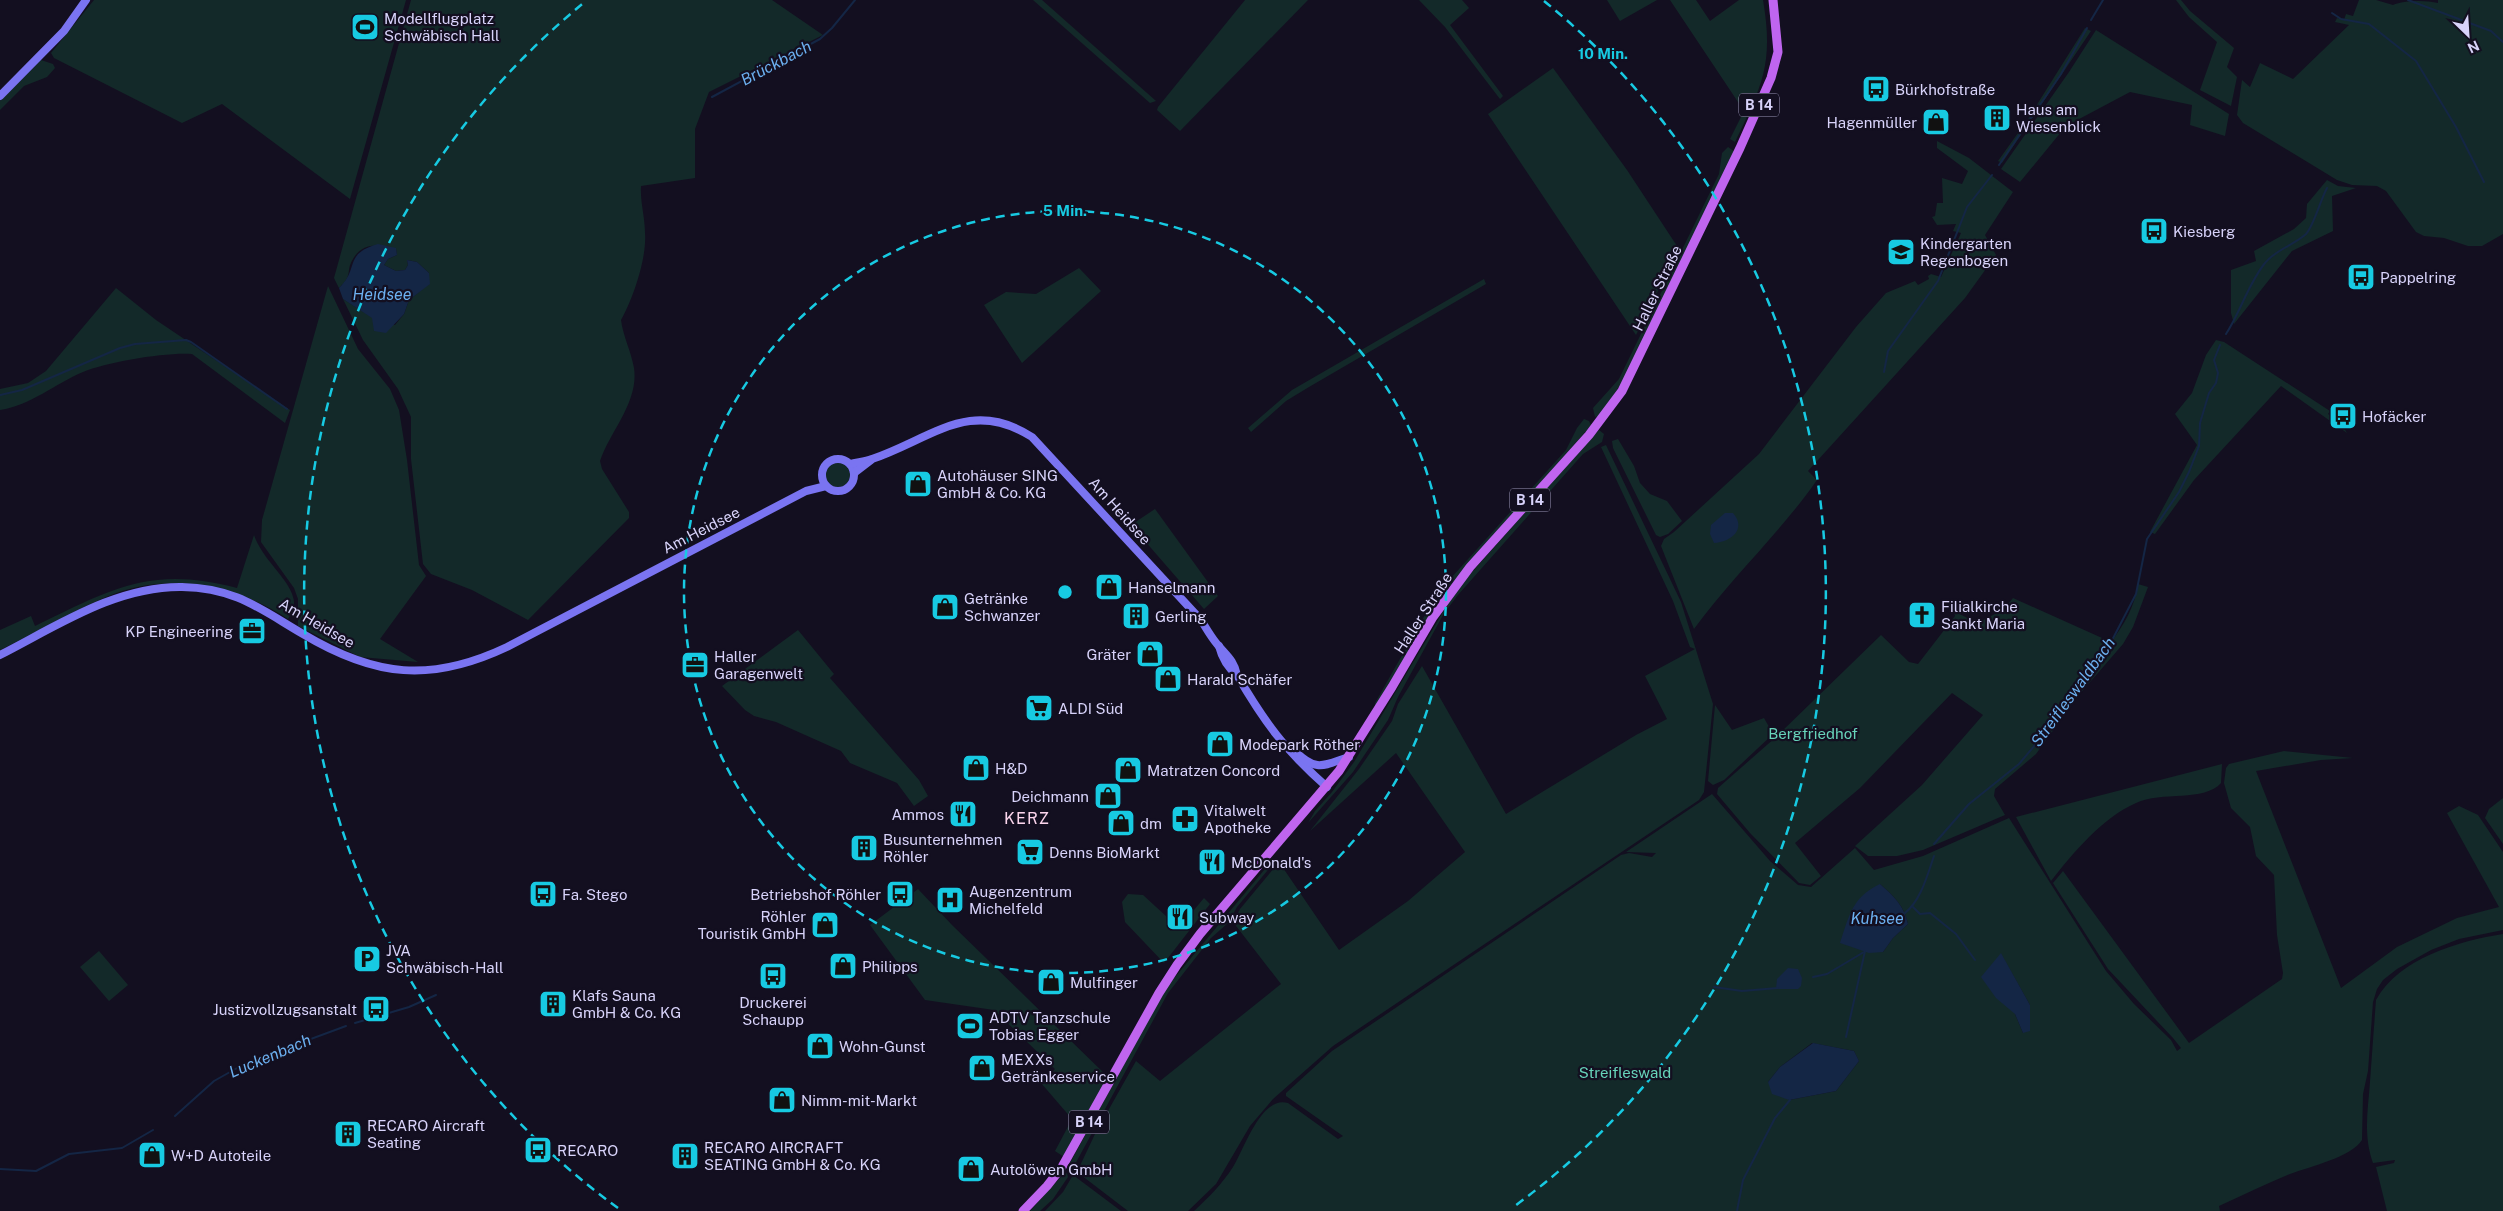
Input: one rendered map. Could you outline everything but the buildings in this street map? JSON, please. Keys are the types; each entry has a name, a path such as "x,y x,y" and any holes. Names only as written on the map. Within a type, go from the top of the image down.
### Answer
{"main road":[{"path":"0,96 64,31 86,0"},
{"name":"Haller Straße","path":"1023,1211 1062,1167 1158,993 1177,965 1200,934 1327,787 1349,757 1433,617 1470,567 1589,435 1622,391 1740,148 1771,78 1778,52 1773,0"},
{"name":"Am Heidsee","path":"850,464 871,460 943,427 959,422 988,420 1005,423 1024,432 1041,445 1201,620 1219,646 1225,662 1236,675 1263,720"},
{"path":"839,459 850,464 854,474 853,482 845,490 835,491 826,486 822,476 825,465 839,459"},
{"name":"Am Heidsee","path":"854,474 871,460"},
{"name":"Am Heidsee","path":"806,492 822,476"},
{"name":"Am Heidsee","path":"0,655 110,600 147,589 182,587 219,592 246,600 275,615 332,652 359,662 389,669 413,671 450,668 507,647 806,492 826,486"},
{"path":"1263,720 1277,730 1300,755 1312,764 1326,766 1349,757"},
{"path":"1263,720 1282,745 1327,787"}],"green space":[{"path":"94,0 406,0 350,199 222,104 182,123 54,58 51,53"},
{"path":"411,0 772,0 823,35 709,92 695,129 695,178 641,186 645,227 644,254 634,290 621,320 633,362 634,381 632,393 623,416 600,461 602,469 629,512 629,518 528,620 472,590 431,574 423,564 411,459 411,417 398,389 363,340 343,299 373,318 395,325 404,314 409,300 429,284 429,273 417,262 407,260 408,265 405,270 396,271 384,265 388,259 397,255 396,249 378,245 367,247 357,253 351,263 348,276 339,288 334,278"},
{"path":"1033,0 1042,0 1156,101 1150,103"},
{"path":"1245,0 1308,0 1180,131 1157,110 1158,107"},
{"path":"1419,0 1462,0 1469,8 1450,25 1503,96 1500,99 1445,27"},
{"path":"1607,0 1657,0 1620,21"},
{"path":"1670,0 1696,0 1710,21 1739,0 1763,0 1767,41 1763,74 1759,89 1735,142 1730,139 1744,111"},
{"path":"2176,0 2181,0 2190,11 2234,48 2227,67 2237,77 2231,106 2200,90 2217,42 2189,17"},
{"path":"2359,0 2376,0 2393,5 2415,1 2438,3 2438,0 2503,0 2503,234 2482,246 2468,246 2444,238 2424,236 2416,232 2386,191 2377,186 2352,185 2337,180 2243,123 2237,115 2242,80 2250,87 2260,63 2293,79 2349,25 2335,22 2337,18 2344,20 2346,14 2353,16"},
{"path":"2085,28 2091,31 2002,163 1998,161 2028,119"},
{"path":"2096,30 2229,114 2225,136 2190,125 2192,105 2130,92 2066,126 2020,182 2001,169"},
{"path":"41,60 53,64 55,68 47,77 24,86 0,110 0,101"},
{"path":"1553,68 1627,170 1679,249 1636,335 1488,114"},
{"path":"1937,141 1969,158 2013,192 1985,235 1996,255 1965,298 1808,471 1817,480 1788,518 1724,591 1694,629 1661,546 1664,539 1759,454 1856,327 1886,293 1915,281 1918,285 1929,279 1928,276 1931,274 1941,277 1961,233 1953,231 1956,224 1937,225 1932,217 1935,216 1937,203 1943,203 1942,178 1962,184 1968,171 1937,148"},
{"path":"1728,147 1735,152 1622,382 1600,416 1595,417 1593,408 1619,379 1719,174 1722,153"},
{"path":"2327,180 2338,186 2356,188 2332,196 2333,231 2292,251 2234,324 2231,313 2231,270 2256,261 2254,251 2294,229 2306,218 2307,204"},
{"path":"1079,268 1101,291 1022,363 984,305 1006,292 1036,294"},
{"path":"1484,279 1486,284 1286,401 1251,432 1248,428 1292,390"},
{"path":"328,286 358,349 390,389 399,410 407,460 419,565 426,576 380,639 418,662 360,657 298,626 298,599 294,588 261,542 262,520"},
{"path":"116,288 156,320 290,410 285,423 192,354 152,356 94,368 22,404 0,410 0,389 28,383 46,371"},
{"path":"2216,340 2224,342 2330,411 2328,414 2341,423 2347,433 2281,386 2194,480 2155,534 2150,532 2197,445 2175,414 2192,393 2206,355"},
{"path":"1584,419 1589,421 1591,425 1587,430 1445,591 1375,707 1375,703 1430,606 1443,587 1566,450 1577,428"},
{"path":"1599,430 1604,434 1602,442 1583,454 1457,596 1443,615 1398,697 1388,720 1353,772 1308,823 1315,811 1354,762 1456,590"},
{"path":"1618,439 1634,466 1640,483 1650,494 1667,501 1682,521 1668,534 1660,537 1656,535 1613,448 1612,441"},
{"path":"1606,445 1681,602 1713,704 1704,792 1699,800 1333,1046 1273,1099 1250,1126 1216,1184 1188,1211 1128,1211 1077,1172 1095,1134 1136,1061 1160,1081 1281,984 1233,922 1240,909 1279,862 1339,950 1408,901 1465,852 1396,753 1310,831 1359,769 1392,721 1398,704 1422,666 1506,814 1636,735 1667,719 1645,676 1695,649 1690,647 1673,601 1601,447"},
{"path":"838,463 846,467 850,475 846,483 838,487 830,483 826,475 830,467"},
{"path":"1155,509 1218,596 1204,609 1131,525"},
{"path":"254,535 263,552 291,590 294,606 288,619 246,597 223,590 200,585 176,583 153,585 129,589 106,597 0,650 0,630 31,616 35,626 87,601 132,584 155,580 180,579 237,588"},
{"name":"Bergfriedhof","path":"2138,584 2148,587 2133,627 2123,644 2078,696 2036,754 1995,789 1994,796 2005,815 1923,850 1897,856 1868,856 1855,846 1922,785 1983,715 1952,693 1860,788 1795,843 1821,876 1810,885 1799,883 1750,833 1717,794 1718,788 1776,737 1881,635 1909,662 1918,664 1955,616 1954,611 1977,623 2003,610 2013,598 2111,642 2128,615"},
{"path":"798,630 834,674 830,678 919,780 928,796 914,806 897,783 850,763 841,751 776,722 754,716 745,710 722,686"},
{"path":"1715,705 1732,730 1764,718 1773,734 1724,780 1713,785 1708,781"},
{"name":"Streifleswald","path":"2284,751 2353,758 2321,760 2256,771 2341,988 2397,947 2457,918 2499,907 2447,813 2459,806 2478,815 2503,852 2503,930 2459,939 2431,950 2397,969 2383,980 2377,989 2373,1002 2368,1071 2363,1094 2362,1140 2357,1146 2340,1156 2290,1174 2219,1206 2220,1211 1194,1211 1229,1173 1254,1126 1270,1107 1278,1103 1288,1103 1338,1139 1343,1136 1286,1096 1286,1093 1332,1051 1621,855 1629,853 1652,857 1656,853 1626,852 1712,794 1770,861 1798,885 1811,887 1855,848 1874,870 1923,856 2009,818 2106,971 2134,1004 2171,1040 2177,1051 2181,1048 2173,1038 2108,969 2053,883 2063,871 2189,1043 2282,979 2283,973 2277,935 2274,875 2256,856 2250,827 2231,808 2224,783 2226,768 2229,764","holes":["1880,884 1898,902 1908,924 1893,938 1883,952","2001,954 2030,1005 2023,1033 2015,1014","1812,1043 1854,1051 1859,1061 1836,1091 1789,1100 1768,1082 1780,1067"]},
{"path":"2222,764 2221,783 2214,789 2194,795 2146,799 2112,817 2089,837 2051,881 2016,817"},
{"path":"2503,798 2503,844 2485,818 2489,809"},
{"path":"1270,863 1272,865 1237,907 1228,923 1211,938 1168,993 1073,1168 1071,1168 1070,1163 1166,988"},
{"path":"918,889 952,925 1108,1077 1064,1157 1055,1151 1072,1119 1041,1083 1055,1069 994,1010 925,1000 870,925"},
{"path":"1128,894 1143,895 1179,928 1204,898 1210,904 1164,963 1125,922 1122,902"},
{"path":"2503,934 2503,1211 2387,1211 2376,1167 2394,1163 2395,1160 2373,1163 2367,1132 2376,1000 2386,985 2399,973 2432,954 2468,941"},
{"path":"99,951 128,985 109,1001 80,967"},
{"path":"1067,1173 1068,1177 1053,1199 1040,1211 1030,1211 1061,1177"},
{"path":"1073,1175 1121,1211 1045,1211 1063,1192"}],"water":[{"name":"Heidsee","path":"378,244 396,248 397,255 388,259 384,265 396,271 405,270 408,265 407,260 417,262 429,273 430,284 409,300 404,314 386,333 374,331 372,318 343,299 339,288 345,281 353,262 360,252"},
{"path":"1725,513 1733,513 1737,519 1738,529 1735,534 1726,540 1714,543 1710,534 1711,525"},
{"name":"Kuhsee","path":"1880,884 1898,902 1908,924 1893,938 1883,952 1869,953 1840,943 1849,916 1857,901"},
{"path":"2001,953 2030,1005 2030,1031 2023,1033 2015,1014 1996,998 1981,977"},
{"path":"1788,968 1798,969 1802,978 1801,986 1798,989 1776,989 1777,979"},
{"path":"1813,1043 1854,1051 1859,1061 1836,1091 1789,1100 1772,1094 1768,1082 1780,1067"}],"waterway":[{"name":"Brückbach","path":"712,97 820,39 832,28 855,0"},
{"path":"2091,20 2103,0"},
{"path":"2408,0 2491,31 2503,42"},
{"path":"2332,13 2341,19 2369,24 2416,61 2456,127 2484,182"},
{"path":"1999,165 2061,74 2087,28"},
{"path":"1884,372 1888,351 1938,281 1967,207 1992,175"},
{"path":"2226,334 2265,263 2269,258 2301,238 2309,230 2327,188"},
{"path":"0,395 22,390 120,348 135,344 186,340 287,409"},
{"name":"Streifleswaldbach","path":"1934,844 1969,804 2019,764 2108,648 2136,594 2147,539 2179,492 2199,446 2200,423 2209,393 2216,383 2218,373 2214,360 2220,345"},
{"name":"Streifleswaldbach","path":"1905,913 1911,908 1919,895 1934,856"},
{"path":"1913,907 1920,914 1930,913 1956,934 1975,960"},
{"name":"Streifleswaldbach","path":"1846,1037 1865,951"},
{"path":"1813,977 1827,974 1864,952"},
{"path":"1714,987 1742,991 1778,988"},
{"name":"Luckenbach","path":"355,1023 409,1007 436,995"},
{"name":"Luckenbach","path":"175,1116 214,1081 246,1063 346,1026"},
{"name":"Streifleswaldbach","path":"1737,1211 1743,1180 1775,1118 1790,1100"},
{"name":"Luckenbach","path":"0,1169 36,1171 69,1154 122,1148 153,1130"}],"place":[{"name":"Modellflugplatz Schwäbisch Hall","path":"365,27"},
{"name":"Bürkhofstraße","path":"1876,89"},
{"name":"Haus am Wiesenblick","path":"1997,118"},
{"name":"Hagenmüller","path":"1936,122"},
{"name":"Kiesberg","path":"2154,231"},
{"name":"Kindergarten Regenbogen","path":"1901,252"},
{"name":"Pappelring","path":"2361,277"},
{"name":"Hofäcker","path":"2343,416"},
{"name":"Autohäuser SING GmbH & Co. KG","path":"918,484"},
{"name":"Hanselmann","path":"1109,587"},
{"name":"Getränke Schwanzer","path":"945,607"},
{"name":"Filialkirche Sankt Maria","path":"1922,615"},
{"name":"Gerling","path":"1136,616"},
{"name":"KP Engineering","path":"252,631"},
{"name":"Gräter","path":"1150,654"},
{"name":"Haller Garagenwelt","path":"695,665"},
{"name":"Harald Schäfer","path":"1168,679"},
{"name":"ALDI Süd","path":"1039,708"},
{"name":"Modepark Röther","path":"1220,744"},
{"name":"H&D","path":"976,768"},
{"name":"Matratzen Concord","path":"1128,770"},
{"name":"Deichmann","path":"1108,796"},
{"name":"Ammos","path":"963,814"},
{"name":"Vitalwelt Apotheke","path":"1185,819"},
{"name":"dm","path":"1121,823"},
{"name":"Busunternehmen Röhler","path":"864,848"},
{"name":"Denns BioMarkt","path":"1030,852"},
{"name":"McDonald's","path":"1212,862"},
{"name":"Fa. Stego","path":"543,894"},
{"name":"Betriebshof Röhler","path":"900,894"},
{"name":"Augenzentrum Michelfeld","path":"950,900"},
{"name":"Subway","path":"1180,917"},
{"name":"Röhler Touristik GmbH","path":"825,925"},
{"name":"JVA Schwäbisch-Hall","path":"367,959"},
{"name":"Philipps","path":"843,966"},
{"name":"Druckerei Schaupp","path":"773,976"},
{"name":"Mulfinger","path":"1051,982"},
{"name":"Klafs Sauna GmbH & Co. KG","path":"553,1004"},
{"name":"Justizvollzugsanstalt","path":"376,1009"},
{"name":"ADTV Tanzschule Tobias Egger","path":"970,1026"},
{"name":"Wohn-Gunst","path":"820,1046"},
{"name":"MEXXs Getränkeservice","path":"982,1068"},
{"name":"Nimm-mit-Markt","path":"782,1100"},
{"name":"RECARO Aircraft Seating","path":"348,1134"},
{"name":"RECARO","path":"538,1150"},
{"name":"W+D Autoteile","path":"152,1155"},
{"name":"RECARO AIRCRAFT SEATING GmbH & Co. KG","path":"685,1156"},
{"name":"Autolöwen GmbH","path":"971,1169"}],"district":[{"name":"KERZ","path":"1027,818"}]}
